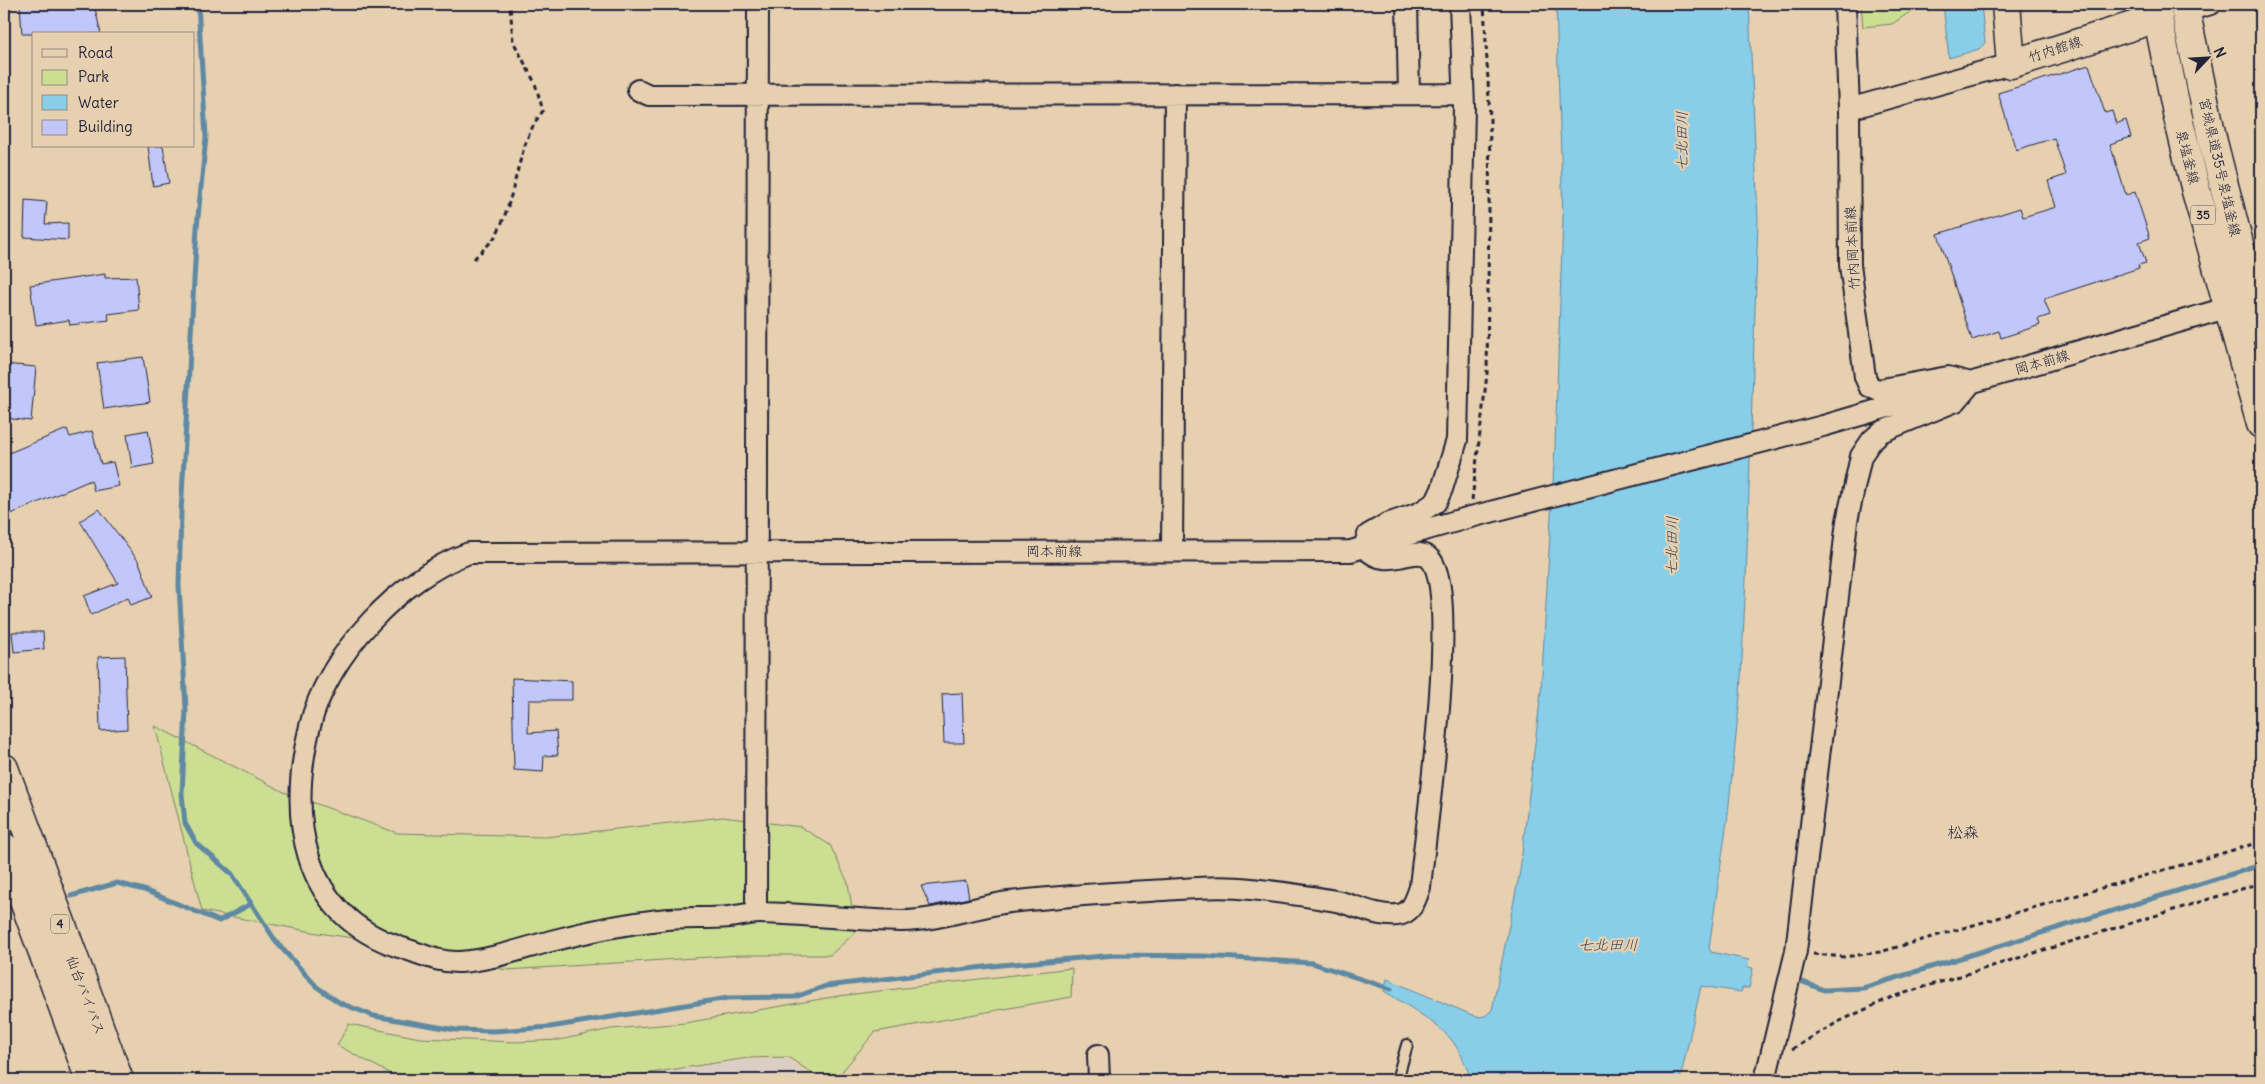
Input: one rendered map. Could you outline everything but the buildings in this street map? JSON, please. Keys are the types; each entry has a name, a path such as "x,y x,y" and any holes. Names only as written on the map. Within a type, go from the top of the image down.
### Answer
{"main road":[{"name":"竹内館線","path":"2006,4 2011,64 2156,11"},
{"name":"宮城県道35号泉塩釜線","path":"2184,7 2248,302 2261,330"},
{"name":"泉塩釜線","path":"2156,11 2182,130 2248,302 2261,424"},
{"name":"仙台バイパス","path":"4,768 119,1080"},
{"name":"仙台バイパス","path":"4,847 90,1080"}],"street":[{"path":"756,913 758,4"},
{"path":"1407,4 1409,94"},
{"path":"1357,549 1368,535 1387,524 1419,513 1436,502 1442,489 1457,440 1463,94 1460,4"},
{"name":"竹内岡本前線","path":"1845,4 1849,109 1850,265 1865,377 1869,386 1878,390 1948,377 1971,383"},
{"path":"2184,7 2211,4"},
{"path":"1849,109 2011,64"},
{"path":"638,90 649,95 1463,94"},
{"path":"1172,551 1175,94"},
{"name":"岡本前線","path":"1357,549 1373,557 1387,559 1409,554 1426,556 1434,566 1441,589 1443,672 1420,887 1415,903 1408,911 1397,915 1372,911 1338,901 1248,888 1199,888 1073,894 1006,903 905,921 756,913 730,917 658,920 556,939 487,959 456,962 422,956 383,942 345,916 329,900 315,873 302,836 301,775 313,712 339,663 354,642 396,598 422,577 453,559 469,553 1357,549 1468,518 1823,426 2248,302"},
{"path":"1765,1080 1796,951 1847,521 1861,456 1872,440 1881,432 1956,401 1971,383"},
{"path":"1098,1055 1099,1080"}],"lane":[{"path":"1397,1080 1407,1045"}],"path":[{"path":"474,259 497,235 511,199 533,122 543,111 535,83 513,41 510,4"},
{"path":"1468,518 1487,374 1490,119 1484,4"},
{"path":"1796,951 1844,957 1880,952 2261,842"},
{"path":"1772,1052 1788,1052 1838,1022 1892,997 2261,883"}],"shaded area":[{"path":"787,1059 803,1072 802,1080 612,1080 740,1060"}],"green space":[{"path":"1861,4 1917,4 1917,7 1892,24 1863,27"},
{"path":"155,726 284,792 397,833 545,837 723,817 801,827 830,845 848,883 856,932 830,955 741,955 507,970 411,952 383,942 318,933 202,911"},
{"path":"1072,968 1071,997 875,1032 835,1080 822,1080 788,1057 748,1058 604,1080 402,1080 337,1045 349,1024 420,1038 515,1042 559,1040 611,1029 685,1023 838,996"}],"water":[{"name":"七北田川","path":"1556,4 1749,4 1758,220 1746,579 1740,696 1728,814 1709,948 1711,952 1749,960 1747,967 1753,968 1749,988 1742,988 1741,992 1701,986 1680,1080 1471,1080 1461,1055 1447,1035 1421,1014 1384,991 1387,979 1477,1017 1485,1016 1492,1010 1520,871 1541,692 1555,446 1563,217"},
{"path":"1943,4 1981,4 1985,43 1979,49 1949,58"}],"waterway":[{"path":"198,4 206,137 197,227 181,513 179,585 186,709 182,794 185,823 196,843 232,874 277,943 317,987 340,1003 374,1016 456,1030 494,1031 550,1027 728,998 795,997 826,986 1001,965 1115,955 1204,956 1312,963 1391,989"},
{"path":"1803,982 1824,990 1863,988 2261,865"},
{"path":"71,896 117,883 144,890 219,921 251,904"}],"district":[{"name":"松森","path":"1963,832"}]}
